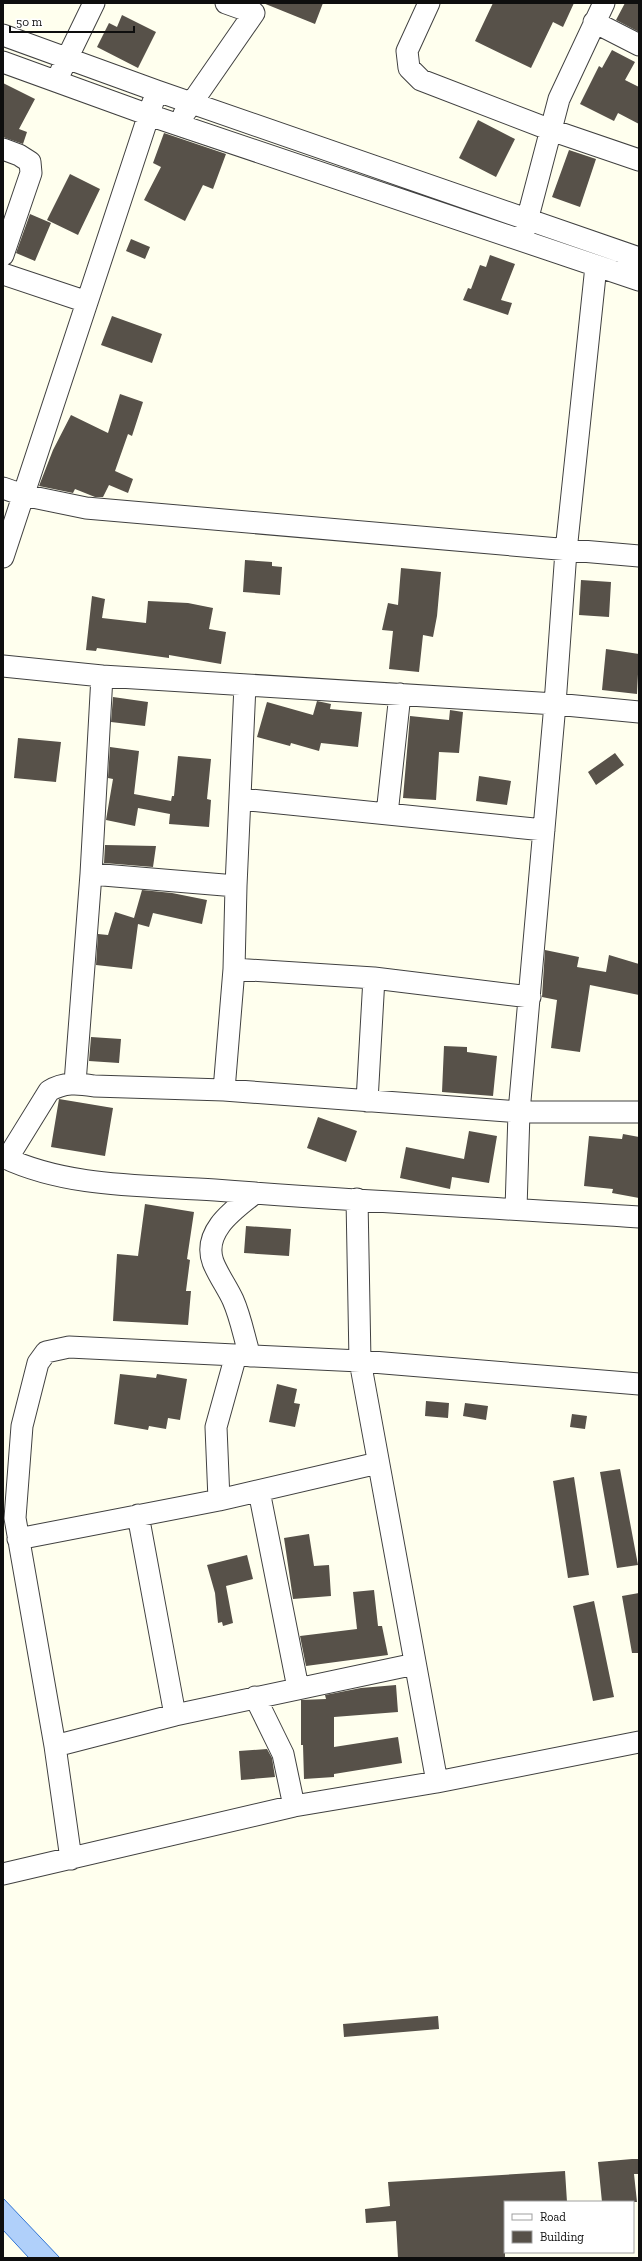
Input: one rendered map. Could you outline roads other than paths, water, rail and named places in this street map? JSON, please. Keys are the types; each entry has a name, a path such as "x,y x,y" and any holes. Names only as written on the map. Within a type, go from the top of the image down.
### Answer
{"street":[{"path":"56,80 94,3"},
{"path":"177,124 257,8 226,3"},
{"path":"429,3 407,51 409,68 421,80 551,130 639,160"},
{"path":"521,241 559,99 604,3"},
{"path":"594,22 639,45"},
{"path":"3,35 157,91 639,258"},
{"path":"3,62 149,115 639,280"},
{"path":"3,557 157,91"},
{"path":"3,149 20,155 30,162 31,173 3,255"},
{"path":"337,179 346,156"},
{"path":"439,213 446,191"},
{"path":"516,1209 519,1112 555,704 566,551 596,266"},
{"path":"3,274 87,302"},
{"path":"3,488 23,495 86,508 566,551 639,556"},
{"path":"3,666 102,676 555,704 639,712"},
{"path":"75,1083 91,874 102,676"},
{"path":"224,1090 234,969 236,886 245,685"},
{"path":"387,814 400,694"},
{"path":"240,798 544,830"},
{"path":"91,874 236,886"},
{"path":"234,969 374,978 530,997"},
{"path":"367,1101 374,978"},
{"path":"639,1112 519,1112 224,1090 94,1086 75,1083 59,1085 49,1091 5,1158 30,1168 71,1179 255,1193 639,1217"},
{"path":"219,1500 216,1427 243,1355 240,1320 232,1299 216,1270 212,1250 217,1228 231,1212 255,1193"},
{"path":"357,1199 360,1361 437,1782"},
{"path":"71,1859 55,1746 15,1518 22,1426 38,1363 46,1352 69,1347 360,1361 639,1384"},
{"path":"18,1539 219,1500 378,1463"},
{"path":"259,1490 298,1688"},
{"path":"138,1515 175,1715"},
{"path":"55,1746 175,1715 415,1664"},
{"path":"255,1697 284,1754 294,1806"},
{"path":"3,1874 294,1806 437,1782 639,1742"}],"water":[{"path":"3,2198 60,2258 29,2258 3,2230"}]}
